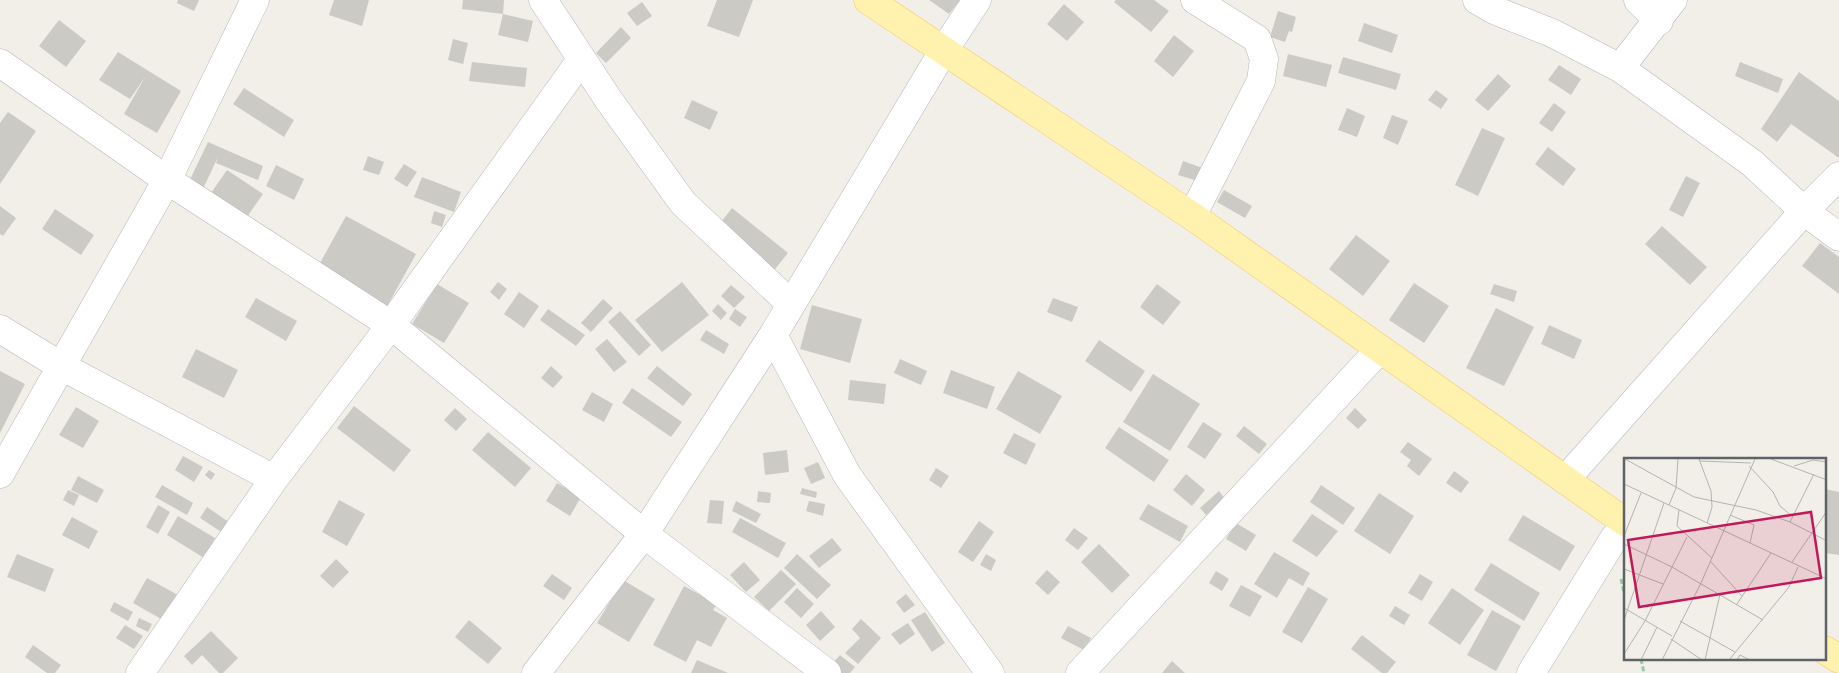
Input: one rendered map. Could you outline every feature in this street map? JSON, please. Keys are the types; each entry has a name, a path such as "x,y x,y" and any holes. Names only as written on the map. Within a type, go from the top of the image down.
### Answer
{"main road":[{"path":"868,0 1192,216 1624,522"},
{"path":"1826,651 1839,659"}],"street":[{"path":"0,474 167,180 255,0"},
{"path":"543,0 581,60 650,160 683,203 791,304"},
{"path":"536,673 644,534 773,335 944,50 978,0"},
{"path":"1192,216 1261,81 1264,59 1257,39 1195,0"},
{"path":"1477,0 1494,10 1552,33 1620,68 1752,163 1804,211 1839,237"},
{"path":"1620,68 1666,11 1638,0"},
{"path":"140,673 274,479 391,325 581,60"},
{"path":"0,63 167,180 391,325 644,534 823,672"},
{"path":"1566,480 1804,211 1839,176"},
{"path":"0,329 62,366 274,479"},
{"path":"773,335 847,475 990,673"},
{"path":"1080,673 1380,349"},
{"path":"1531,673 1624,525"}],"path":[{"path":"1641,660 1644,673"}],"building":[{"path":"178,0 199,0 194,11 177,3"},
{"path":"334,0 369,0 362,26 329,15"},
{"path":"463,0 504,0 503,14 462,9"},
{"path":"717,0 753,0 739,37 707,26"},
{"path":"929,0 960,0 949,14"},
{"path":"1116,0 1154,0 1169,11 1151,32 1114,2"},
{"path":"642,2 652,16 637,26 627,13"},
{"path":"1064,4 1084,22 1067,41 1047,24"},
{"path":"1278,11 1296,17 1292,32 1289,31 1285,42 1270,37"},
{"path":"503,14 533,21 528,42 498,35"},
{"path":"59,20 86,41 66,67 39,46"},
{"path":"1364,23 1398,35 1392,53 1358,41"},
{"path":"621,27 631,38 606,63 596,53"},
{"path":"1174,35 1194,51 1173,77 1154,61"},
{"path":"453,39 468,43 463,64 448,60"},
{"path":"118,52 181,91 157,133 124,114 145,77 130,99 99,80"},
{"path":"1288,54 1332,65 1326,87 1283,76"},
{"path":"1343,57 1401,74 1396,90 1338,73"},
{"path":"472,62 527,68 525,87 469,81"},
{"path":"1740,62 1783,79 1778,93 1735,76"},
{"path":"1559,65 1581,79 1571,95 1548,80"},
{"path":"1799,72 1839,101 1839,158 1791,124 1777,142 1761,129"},
{"path":"1498,74 1511,86 1488,111 1475,100"},
{"path":"244,88 294,120 284,137 233,104"},
{"path":"1436,90 1448,99 1441,109 1428,100"},
{"path":"692,100 718,112 710,130 684,118"},
{"path":"1554,103 1566,112 1552,132 1539,123"},
{"path":"1347,108 1365,116 1357,137 1338,130"},
{"path":"8,112 36,131 0,184 0,123"},
{"path":"1392,115 1408,121 1398,145 1383,138"},
{"path":"1482,128 1505,138 1478,196 1455,185"},
{"path":"208,142 263,166 258,180 216,163 219,155 200,195 186,188"},
{"path":"1548,147 1576,169 1563,186 1535,164"},
{"path":"368,156 384,162 379,175 363,170"},
{"path":"1183,161 1208,170 1204,183 1178,175"},
{"path":"404,164 417,172 407,187 394,179"},
{"path":"276,165 304,179 294,200 266,186"},
{"path":"227,170 263,194 242,224 206,200"},
{"path":"1686,176 1700,183 1683,217 1669,210"},
{"path":"422,177 461,192 454,212 414,197"},
{"path":"1224,190 1252,206 1245,218 1217,202"},
{"path":"0,206 16,218 3,236 0,234"},
{"path":"732,208 788,253 771,274 715,230"},
{"path":"55,209 94,235 81,255 42,229"},
{"path":"434,211 446,215 442,227 431,223"},
{"path":"346,216 416,254 385,310 315,272"},
{"path":"1662,226 1707,267 1690,285 1645,244"},
{"path":"1356,235 1390,261 1363,296 1329,269"},
{"path":"1820,243 1839,257 1839,294 1802,266"},
{"path":"498,282 507,289 499,300 490,292"},
{"path":"682,282 709,315 662,352 635,320"},
{"path":"1414,283 1449,306 1424,343 1389,320"},
{"path":"437,284 469,303 444,343 412,324"},
{"path":"1157,284 1181,302 1163,325 1140,307"},
{"path":"1494,284 1517,291 1514,302 1490,294"},
{"path":"731,285 745,297 734,308 721,296"},
{"path":"519,292 539,306 524,328 504,314"},
{"path":"256,298 297,321 286,341 245,317"},
{"path":"1053,298 1078,307 1072,322 1047,312"},
{"path":"603,299 613,308 591,332 581,323"},
{"path":"718,304 727,313 721,320 712,311"},
{"path":"812,305 862,319 850,363 800,349"},
{"path":"1496,308 1534,327 1504,386 1466,368"},
{"path":"548,309 585,335 576,346 540,320"},
{"path":"735,309 747,317 740,327 729,319"},
{"path":"620,311 651,345 639,356 608,322"},
{"path":"1549,325 1582,340 1574,359 1541,344"},
{"path":"706,330 729,344 724,354 700,340"},
{"path":"607,339 627,362 614,372 595,349"},
{"path":"1099,340 1145,371 1131,392 1085,361"},
{"path":"196,349 238,370 224,398 182,377"},
{"path":"900,359 927,371 921,385 894,373"},
{"path":"551,366 563,377 553,388 541,378"},
{"path":"657,366 692,394 683,406 647,378"},
{"path":"951,370 995,387 987,409 943,393"},
{"path":"0,371 25,384 0,433"},
{"path":"1018,371 1062,396 1040,434 996,409"},
{"path":"1153,374 1200,404 1170,451 1123,422"},
{"path":"850,380 886,384 884,404 848,400"},
{"path":"632,388 682,422 671,437 622,403"},
{"path":"592,392 613,404 604,422 582,410"},
{"path":"354,406 411,450 394,472 337,428"},
{"path":"76,407 99,421 83,448 59,435"},
{"path":"455,408 467,419 456,431 444,420"},
{"path":"1355,408 1367,420 1358,429 1346,418"},
{"path":"1203,422 1222,434 1205,459 1187,447"},
{"path":"1244,426 1267,444 1259,454 1236,436"},
{"path":"1119,427 1169,460 1154,482 1105,448"},
{"path":"488,432 531,468 515,487 472,450"},
{"path":"1014,433 1036,444 1026,465 1003,453"},
{"path":"1408,442 1432,459 1419,476 1407,466 1411,460 1400,452"},
{"path":"787,450 789,472 765,475 763,453"},
{"path":"183,456 203,467 194,482 175,470"},
{"path":"818,462 825,478 811,484 804,468"},
{"path":"936,468 949,476 941,488 929,480"},
{"path":"209,470 215,474 211,480 205,475"},
{"path":"1454,471 1469,482 1461,493 1446,483"},
{"path":"1186,474 1205,490 1192,506 1173,490"},
{"path":"78,476 104,490 97,503 71,490"},
{"path":"557,483 581,497 570,516 546,501"},
{"path":"162,485 193,503 187,515 155,497"},
{"path":"1321,485 1355,508 1343,525 1310,502"},
{"path":"802,488 817,492 816,498 800,494"},
{"path":"1826,489 1839,492 1839,555 1826,553"},
{"path":"68,490 79,495 74,506 63,500"},
{"path":"758,491 771,493 770,503 757,502"},
{"path":"1219,491 1225,499 1206,515 1200,508"},
{"path":"1379,493 1414,516 1390,554 1354,531"},
{"path":"339,500 365,514 347,546 322,532"},
{"path":"710,500 724,501 722,524 707,523"},
{"path":"736,501 761,514 756,523 732,511"},
{"path":"809,501 825,504 823,516 806,511"},
{"path":"1148,504 1188,526 1180,542 1139,519"},
{"path":"158,505 170,512 158,534 146,527"},
{"path":"207,507 230,523 223,533 200,518"},
{"path":"1312,514 1338,531 1317,557 1292,541"},
{"path":"1523,515 1575,546 1560,571 1508,540"},
{"path":"178,516 215,538 204,558 167,535"},
{"path":"72,517 98,531 89,549 62,535"},
{"path":"740,518 786,543 778,558 732,532"},
{"path":"979,521 994,532 973,562 958,552"},
{"path":"1236,523 1256,535 1246,551 1226,539"},
{"path":"1074,528 1088,538 1078,550 1065,540"},
{"path":"832,538 842,550 819,568 809,556"},
{"path":"1099,544 1130,575 1112,593 1081,562"},
{"path":"1274,552 1310,573 1303,586 1289,578 1277,598 1254,584"},
{"path":"17,554 54,569 45,592 7,577"},
{"path":"797,554 831,585 817,599 784,568"},
{"path":"986,554 996,560 991,571 980,565"},
{"path":"336,559 349,572 333,588 320,576"},
{"path":"744,562 760,580 746,592 730,575"},
{"path":"1491,563 1540,593 1524,621 1474,590"},
{"path":"781,570 796,584 769,611 754,597"},
{"path":"1047,570 1060,582 1048,595 1035,583"},
{"path":"1216,571 1229,579 1222,591 1209,583"},
{"path":"552,574 572,588 564,600 543,586"},
{"path":"1420,574 1433,582 1422,601 1408,593"},
{"path":"147,578 178,595 163,620 133,603"},
{"path":"623,580 655,599 629,642 597,623"},
{"path":"1241,585 1262,596 1250,617 1229,606"},
{"path":"684,586 717,604 713,610 727,618 711,647 697,640 686,662 653,645"},
{"path":"1308,587 1328,599 1302,643 1282,632"},
{"path":"797,588 814,604 801,618 784,602"},
{"path":"1452,588 1484,610 1460,645 1428,623"},
{"path":"906,594 915,605 904,613 896,602"},
{"path":"114,602 133,612 128,621 110,611"},
{"path":"1395,606 1410,615 1404,625 1389,616"},
{"path":"1492,610 1521,626 1496,671 1467,655"},
{"path":"821,611 835,627 820,641 806,625"},
{"path":"925,612 945,643 932,652 911,620"},
{"path":"139,618 152,624 148,632 136,626"},
{"path":"861,619 881,638 858,664 845,653 860,638 852,629"},
{"path":"469,620 502,648 488,664 455,637"},
{"path":"908,623 915,634 900,645 891,634"},
{"path":"125,625 143,636 134,649 116,638"},
{"path":"1068,626 1091,638 1084,650 1061,638"},
{"path":"211,631 238,658 223,673 219,673 202,655 192,665 184,656"},
{"path":"1362,635 1396,662 1387,673 1382,673 1351,649"},
{"path":"33,645 61,665 55,673 47,673 25,657"},
{"path":"840,655 855,667 850,673 841,673 831,665"},
{"path":"697,660 728,673 691,673"},
{"path":"1172,661 1185,673 1162,673"}]}
